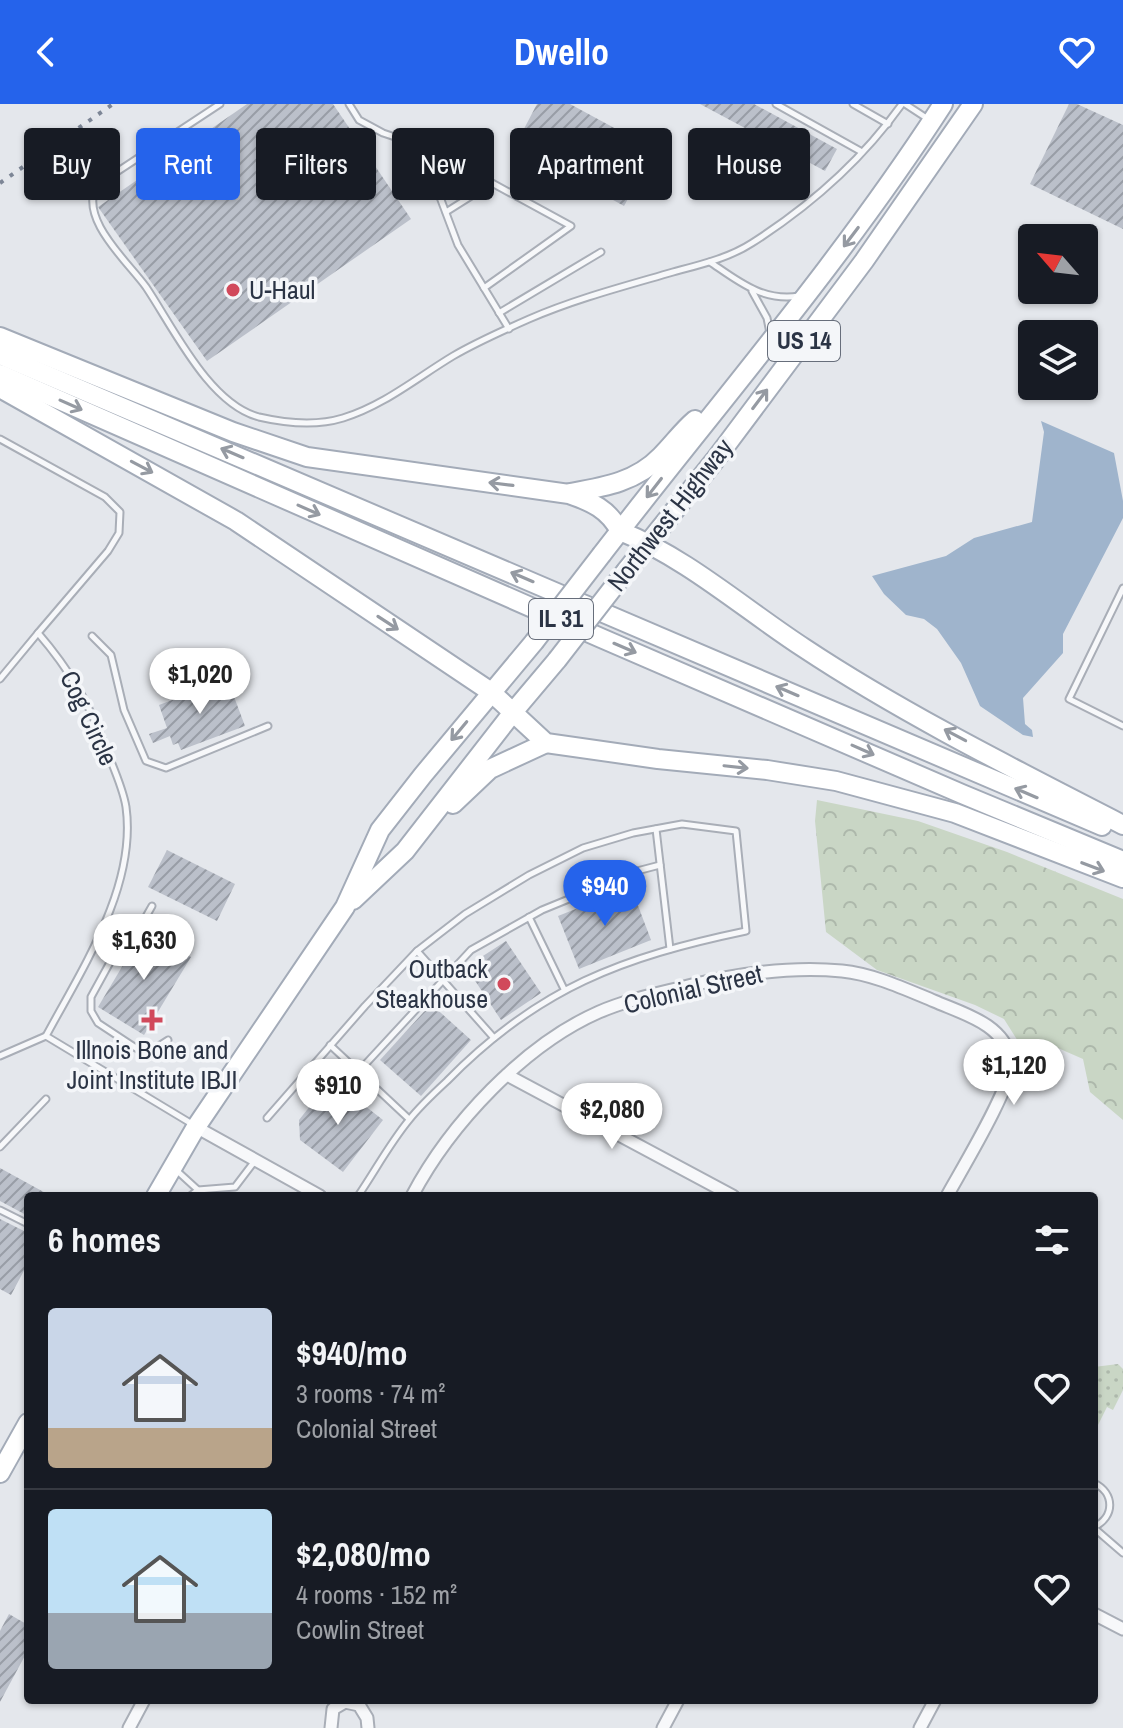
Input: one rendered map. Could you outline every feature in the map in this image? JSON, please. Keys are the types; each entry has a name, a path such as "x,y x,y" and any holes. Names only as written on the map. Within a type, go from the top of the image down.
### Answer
{"main road":[{"name":"Northwest Highway","path":"158,1192 196,1127 345,907 380,830 534,642 772,339 868,214 943,104"},
{"name":"Northwest Highway","path":"345,907 405,851 715,460 902,209 973,104"},
{"path":"0,337 233,432 307,457 569,494 604,509 620,531 649,543 818,657 1123,825"},
{"name":"IL 31","path":"0,355 1123,836"},
{"name":"IL 31","path":"0,374 962,794 1123,861"},
{"path":"0,388 211,506 491,692 546,743"},
{"path":"569,494 612,486 637,476 731,390"},
{"path":"405,851 490,769 546,743 836,781 955,813 1123,878"},
{"path":"0,1473 24,1430"}],"street":[{"name":"Colonial Street","path":"415,1192 445,1146 507,1075 552,1038 599,1012 638,998 741,973 783,970 844,971 899,987 986,1024 1005,1041 1012,1064 994,1111 949,1192"},
{"path":"507,1075 726,1192"},
{"path":"196,1127 313,1192"},
{"path":"1098,1616 1123,1629"},
{"path":"129,1728 142,1704"},
{"path":"331,1728 333,1709 342,1704"},
{"path":"354,1704 359,1705 367,1718 368,1728"},
{"path":"663,1728 676,1704"},
{"path":"920,1728 933,1704"}],"lane":[{"path":"220,104 97,185 90,204 96,222 144,285 198,366 227,399 257,416 306,423 346,417 383,399 456,354 531,318 596,295 710,262 749,246 825,191 904,104 932,122"},
{"path":"349,104 359,120 398,138 429,168 458,245 509,329"},
{"path":"853,104 888,124"},
{"path":"780,105 862,152"},
{"path":"446,212 492,183 571,226 484,288"},
{"path":"499,313 601,252"},
{"path":"710,262 752,290 785,299 806,295"},
{"path":"752,290 767,318 772,339"},
{"path":"0,439 105,497 120,512 119,533 108,551 0,679"},
{"path":"1123,588 1069,699 1123,726"},
{"name":"Cog Circle","path":"38,633 74,678 99,729 126,805 128,834 121,880 109,912 46,1036"},
{"path":"92,636 111,655 124,710 146,761 166,768 268,726"},
{"path":"267,1118 417,951 465,914 529,875 583,848 682,824 736,831 746,931 670,949 584,979 548,998 467,1060 409,1119 361,1192"},
{"path":"656,829 670,949"},
{"path":"360,1070 471,950 529,917 626,875 660,865"},
{"path":"152,906 139,929 119,946 91,997 91,1011 98,1023 139,1050 154,1049 168,1040"},
{"path":"529,917 564,989"},
{"path":"417,951 494,1038"},
{"path":"0,1056 46,1036 196,1127"},
{"path":"330,1045 409,1119"},
{"path":"0,1147 46,1099"},
{"path":"195,1192 235,1187 255,1160"},
{"path":"173,1167 198,1190"},
{"path":"0,1210 24,1222"},
{"path":"1098,1485 1104,1488 1110,1503 1106,1518 1098,1525"},
{"path":"1098,1531 1123,1553"}],"green space":[{"path":"817,800 918,821 1007,852 1123,899 1123,1120 1090,1092 1083,1059 1051,1045 1028,1057 1004,1019 975,1005 877,970 826,932 815,821"},
{"path":"1118,1364 1123,1369 1123,1390 1113,1410 1107,1407 1098,1425 1098,1366"}],"water":[{"path":"1041,421 1114,453 1123,518 1063,634 1063,653 1023,698 1025,724 1032,730 1033,737 1023,735 980,706 961,663 937,629 924,619 906,615 884,594 872,576 946,556 974,538 1032,522 1044,432"}],"building":[{"name":"U-Haul","path":"247,104 333,104 349,128 256,128 256,200 376,200 376,167 392,191 392,200 398,200 411,219 207,361 98,207 108,200 120,200 120,192 136,181 136,200 240,200 240,128 212,128"},
{"path":"537,104 570,104 614,128 524,128"},
{"path":"700,104 754,104 798,128 745,128"},
{"path":"1069,104 1077,104 1123,125 1123,229 1030,184"},
{"path":"810,134 837,149 825,171 810,163"},
{"path":"613,200 627,200 624,206"},
{"path":"227,678 245,726 181,750 178,743 173,745 170,736 153,743 149,734 167,728 159,705 201,689 200,686"},
{"path":"167,850 235,884 217,921 148,887"},
{"path":"631,887 651,940 579,969 558,916"},
{"path":"144,930 191,957 144,1035 98,1007"},
{"path":"506,941 541,993 501,1020 466,967"},
{"path":"431,1004 471,1040 421,1096 380,1060"},
{"path":"342,1088 383,1120 343,1172 300,1140 299,1120 322,1091"},
{"path":"0,1168 44,1192 24,1192 24,1214 0,1201"},
{"path":"0,1219 24,1231 24,1271 11,1295 0,1289"},
{"path":"9,1614 24,1623 24,1657 0,1702 0,1631"}],"railway":[{"path":"0,183 113,104"}],"place":[{"name":"U-Haul","path":"233,290"},
{"name":"Outback Steakhouse","path":"504,984"},
{"name":"Illnois Bone and Joint Institute IBJI","path":"152,1020"}]}
